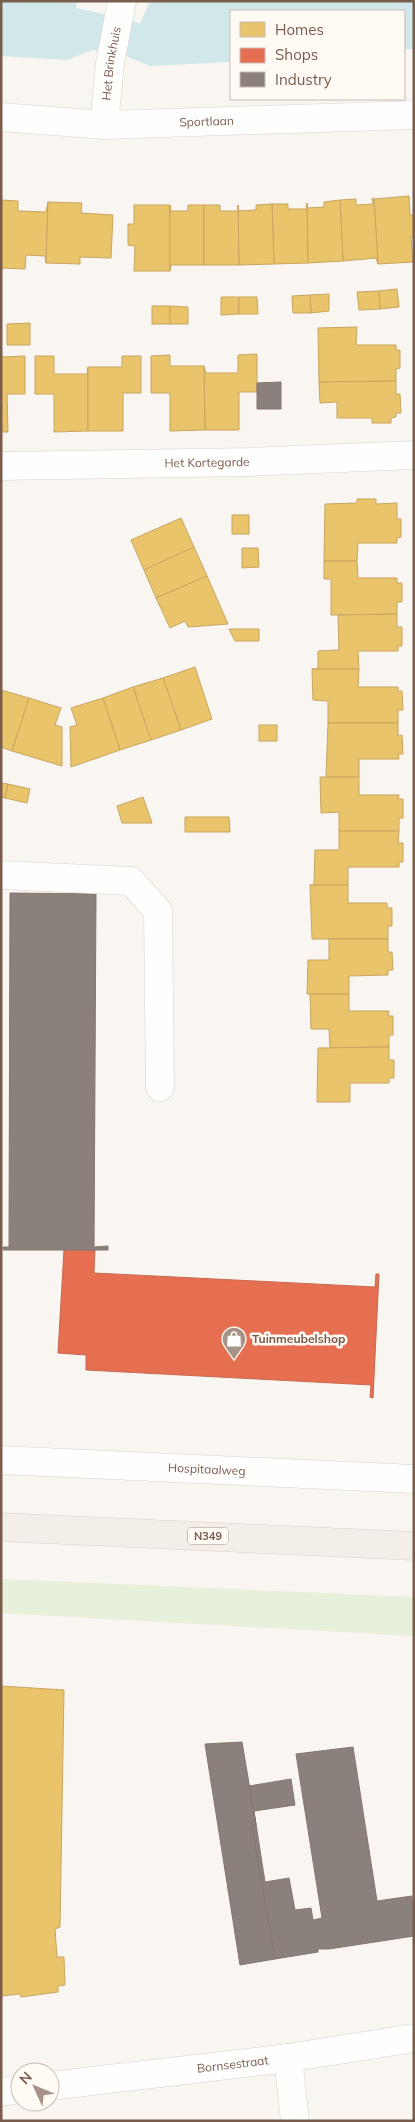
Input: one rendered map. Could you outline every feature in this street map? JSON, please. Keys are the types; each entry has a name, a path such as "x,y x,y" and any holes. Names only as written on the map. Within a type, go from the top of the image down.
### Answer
{"main road":[{"name":"N349","path":"1,1527 414,1546"}],"street":[{"name":"Het Brinkhuis","path":"104,125 110,62 122,1"},
{"name":"Sportlaan","path":"1,117 104,125 414,115"},
{"name":"Het Kortegarde","path":"1,466 250,462 414,456"},
{"path":"1,874 131,881 158,911 160,1088"},
{"name":"Hospitaalweg","path":"1,1460 414,1479"},
{"name":"Bornsestraat","path":"60,2085 288,2058 414,2038"},
{"path":"288,2058 294,2121"}],"green space":[{"path":"1,1579 414,1597 414,1636 1,1613"}],"water":[{"path":"1,1 77,1 76,8 132,20 140,24 150,1 414,2 414,49 405,49 405,10 230,10 230,62 150,66 126,56 92,50 67,60 1,56"}],"building: Homes":[{"path":"409,196 410,215 414,215 414,237 411,237 413,262 378,264 374,199"},
{"path":"372,198 374,199 378,264 376,258 343,261 340,200 356,199 356,205 373,204"},
{"path":"1,200 18,201 18,211 46,212 48,202 46,263 45,256 26,255 25,269 1,268"},
{"path":"340,200 343,261 308,263 307,208 324,207 324,202"},
{"path":"48,202 82,203 81,213 113,215 111,258 80,257 80,264 46,263"},
{"path":"307,203 308,263 274,264 272,204 288,204 288,209 306,209"},
{"path":"272,204 274,264 239,265 238,205 239,211 256,210 256,205"},
{"path":"134,205 170,205 170,271 134,271 135,246 128,245 128,224 134,224"},
{"path":"170,205 171,211 188,211 188,205 204,205 204,265 171,265 170,271"},
{"path":"204,205 220,205 220,211 238,211 238,205 239,265 204,265"},
{"path":"397,289 399,307 380,309 379,291"},
{"path":"379,291 380,309 359,310 357,292"},
{"path":"329,294 329,311 311,313 310,295"},
{"path":"310,295 311,313 293,313 292,296"},
{"path":"221,297 239,297 239,314 221,315"},
{"path":"239,297 257,297 258,314 239,314"},
{"path":"152,306 170,306 170,324 152,324"},
{"path":"170,306 188,307 188,324 170,324"},
{"path":"30,323 30,345 7,345 7,324"},
{"path":"357,327 356,345 396,345 396,350 400,350 400,368 396,369 396,381 319,382 318,328"},
{"path":"257,354 257,392 239,392 239,430 205,430 204,366 206,373 238,373 238,355"},
{"path":"170,355 170,366 204,366 205,430 170,431 170,393 151,393 151,356"},
{"path":"25,356 25,394 7,394 8,432 1,432 1,357"},
{"path":"35,356 54,356 54,374 87,374 88,367 88,431 54,432 54,394 35,394"},
{"path":"122,356 141,356 141,393 123,393 123,431 88,431 88,367 122,367"},
{"path":"396,381 396,394 400,394 401,413 396,413 396,417 391,418 391,423 372,423 372,418 337,418 337,402 320,403 319,382"},
{"path":"357,499 376,499 376,504 397,503 397,519 401,519 401,537 397,538 397,543 358,543 357,561 324,561 325,504 357,503"},
{"path":"232,515 249,515 249,534 232,534"},
{"path":"181,518 194,547 144,570 131,540"},
{"path":"194,547 207,576 156,598 144,570"},
{"path":"242,548 258,548 259,567 242,568"},
{"path":"324,561 357,561 358,578 397,578 397,583 402,583 402,602 397,602 397,614 331,615 331,579 324,579"},
{"path":"207,576 228,624 188,627 185,621 170,628 156,598"},
{"path":"397,614 397,627 402,627 402,646 398,646 398,651 358,651 359,669 318,669 318,651 339,650 338,615"},
{"path":"229,629 259,629 259,641 235,641"},
{"path":"195,667 212,719 181,730 163,678"},
{"path":"312,669 359,669 358,687 398,687 398,691 402,691 403,710 398,710 398,723 328,723 328,701 313,700"},
{"path":"163,678 181,730 151,740 133,687"},
{"path":"133,687 151,740 120,750 103,698"},
{"path":"1,690 29,698 12,751 1,747"},
{"path":"29,698 61,708 55,725 62,727 62,766 12,751"},
{"path":"103,698 120,750 71,767 70,727 77,725 71,708"},
{"path":"328,723 398,723 398,736 402,735 403,754 398,754 399,759 359,759 359,777 326,777"},
{"path":"259,725 277,725 277,741 259,741"},
{"path":"320,777 359,777 359,795 399,795 398,799 403,799 403,818 399,818 399,831 339,831 339,812 321,813"},
{"path":"1,783 8,784 5,798 1,797"},
{"path":"8,784 30,789 27,803 5,798"},
{"path":"143,797 152,823 122,823 117,806"},
{"path":"185,817 229,817 230,832 185,832"},
{"path":"339,831 399,831 398,843 403,843 403,862 399,862 399,867 348,867 348,885 314,885 315,850 339,850"},
{"path":"310,885 348,885 348,903 387,903 387,908 392,908 392,926 388,926 388,939 312,939"},
{"path":"329,939 388,939 388,952 392,952 393,970 388,970 388,975 349,976 349,994 307,994 308,960 329,960"},
{"path":"310,994 349,994 349,1011 389,1011 388,1016 393,1016 393,1035 389,1035 389,1047 330,1048 329,1029 311,1029"},
{"path":"389,1047 389,1060 394,1060 394,1078 389,1078 389,1083 350,1083 350,1102 317,1102 318,1048"},
{"path":"1,1686 64,1690 60,1927 55,1929 57,1957 64,1957 65,1985 58,1986 58,1992 21,1997 20,1994 1,1996"}],"building: Shops":[{"path":"64,1249 95,1250 94,1273 375,1287 376,1274 379,1274 373,1398 370,1397 371,1385 86,1370 86,1355 58,1353"}],"building: Industry":[{"path":"281,382 281,409 257,409 257,383"},
{"path":"10,893 96,894 94,1247 108,1246 108,1250 3,1250 3,1247 9,1247"},
{"path":"242,1742 256,1825 252,1826 275,1959 240,1965 205,1744"},
{"path":"353,1747 377,1901 412,1896 414,1936 318,1949 318,1952 275,1959 252,1826 256,1825 249,1786 291,1779 295,1805 254,1811 265,1882 289,1878 295,1910 311,1908 313,1920 322,1918 296,1754"}],"place":[{"name":"Tuinmeubelshop","path":"234,1360"}]}
